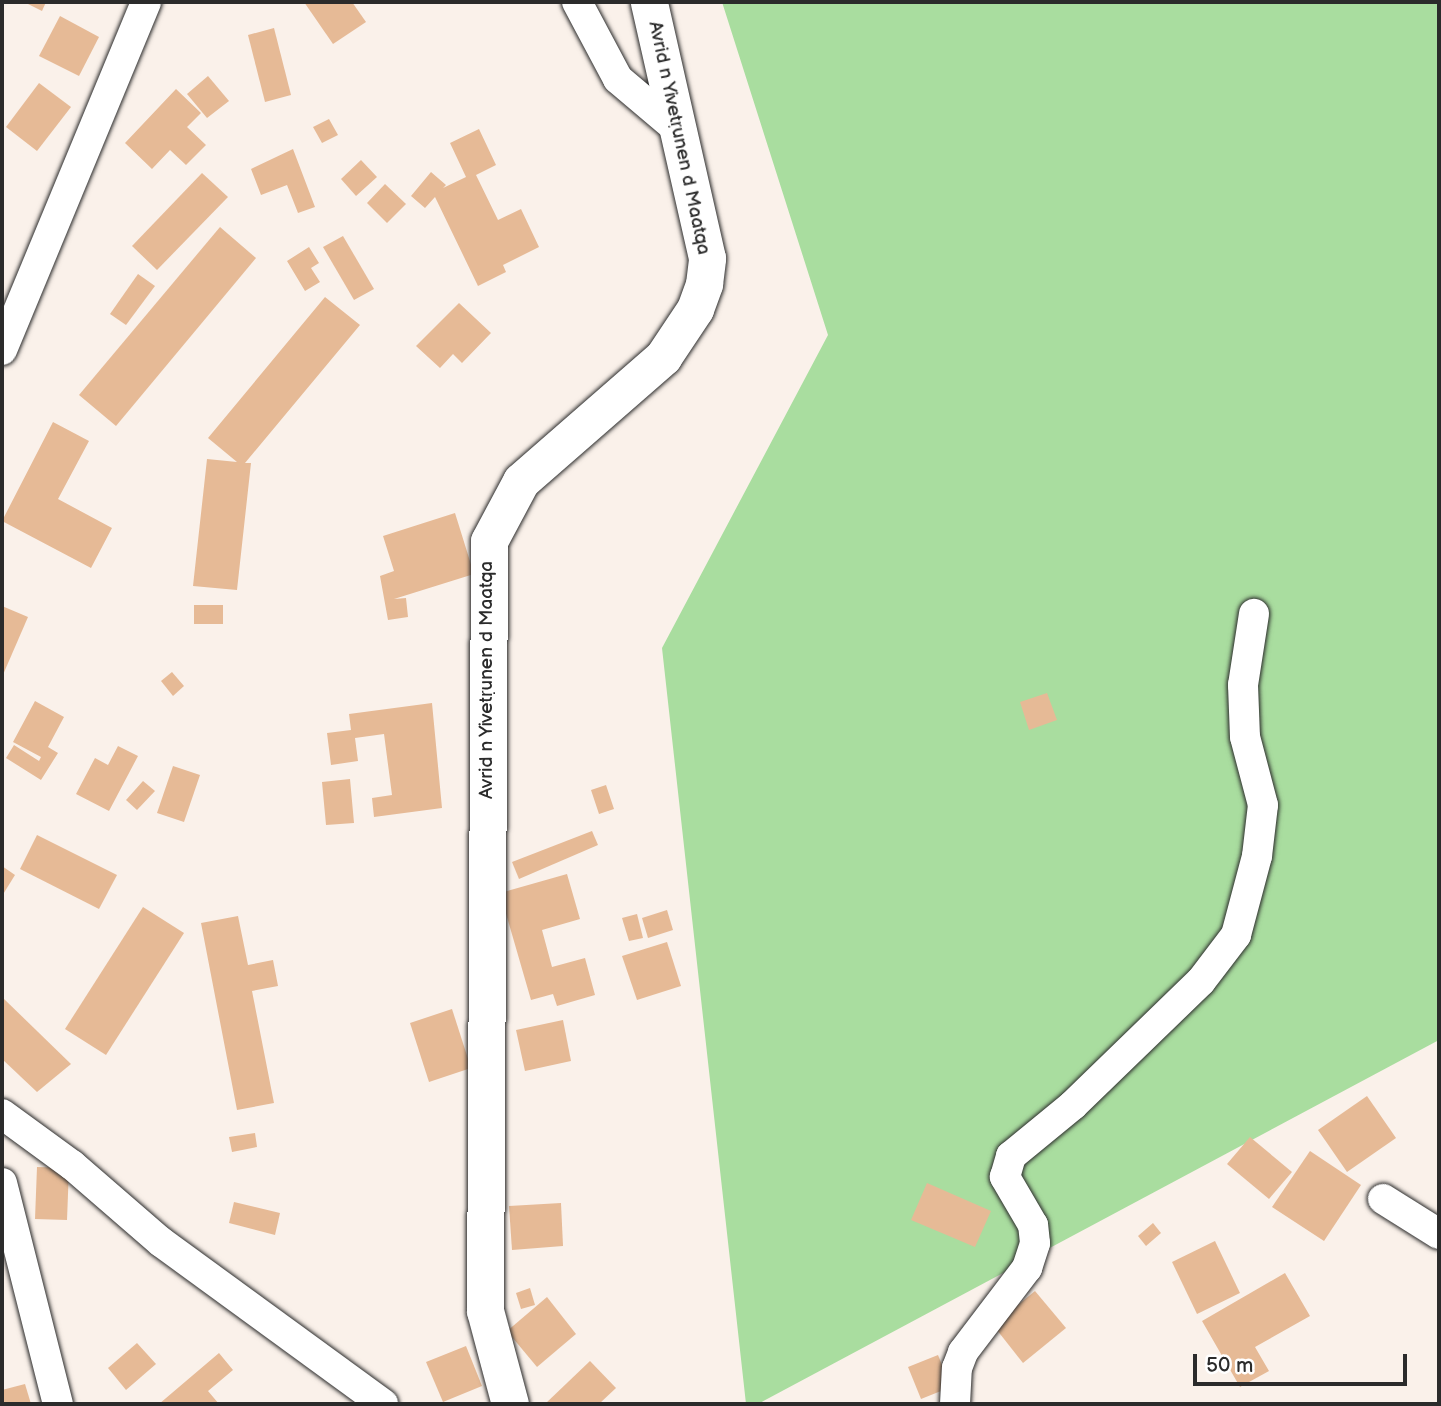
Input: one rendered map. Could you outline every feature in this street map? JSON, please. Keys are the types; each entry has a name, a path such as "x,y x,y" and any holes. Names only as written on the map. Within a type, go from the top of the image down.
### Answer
{"main road":[{"name":"Avrid n Yivetṛunen d Maatqa","path":"510,1404 485,1311 489,541 521,481 663,357 695,309 707,258 682,133 649,2"}],"street":[{"path":"2,350 146,2"},
{"path":"577,2 618,79 682,133"},
{"path":"956,1404 957,1368 963,1352 1027,1268 1035,1243 1033,1225 1005,1177 1011,1156 1073,1105 1201,982 1236,935 1257,856 1263,805 1245,737 1244,685 1254,614"},
{"path":"2,1114 72,1165 161,1242 383,1404"},
{"path":"2,1183 58,1404"},
{"path":"1383,1199 1439,1234"}],"green space":[{"path":"722,2 1439,2 1439,1040 758,1404 746,1404 662,648 828,335"}],"building":[{"path":"24,2 46,2 42,11"},
{"path":"304,2 352,2 366,22 333,44"},
{"path":"60,16 99,37 79,76 39,56"},
{"path":"274,28 291,95 265,102 248,35"},
{"path":"208,76 229,101 207,118 187,94"},
{"path":"39,83 71,107 37,151 6,127"},
{"path":"176,89 201,113 187,127 206,145 186,165 170,150 152,169 125,143"},
{"path":"329,119 338,135 322,143 313,127"},
{"path":"479,129 496,165 476,175 498,220 521,209 539,247 503,265 506,272 478,286 435,197 425,208 411,196 431,172 446,185 443,188 466,177 450,143"},
{"path":"293,149 315,207 298,213 287,185 261,195 251,169"},
{"path":"361,160 377,177 356,196 341,179"},
{"path":"202,173 228,197 157,270 132,246"},
{"path":"385,184 406,204 387,223 367,203"},
{"path":"220,227 256,258 116,426 79,395"},
{"path":"343,236 374,289 354,300 323,247"},
{"path":"309,247 319,263 311,268 320,282 305,291 287,261"},
{"path":"138,274 155,286 126,325 110,314"},
{"path":"325,297 360,325 245,463 251,463 237,590 193,586 207,459 237,462 208,438"},
{"path":"459,303 491,333 462,363 453,354 440,368 416,346"},
{"path":"53,422 89,441 58,499 112,528 91,568 2,521"},
{"path":"455,513 474,574 394,599 406,598 408,617 388,620 380,576 394,571 383,536"},
{"path":"194,605 223,605 223,624 194,624"},
{"path":"2,606 28,617 2,677"},
{"path":"172,672 184,686 173,696 161,681"},
{"path":"1047,693 1057,720 1029,730 1020,702"},
{"path":"35,701 64,717 48,747 58,753 41,780 6,758 14,745 39,761 41,757 13,742"},
{"path":"432,703 442,808 374,817 372,798 392,795 384,734 355,738 358,761 331,765 327,733 351,730 349,714"},
{"path":"118,746 138,756 109,811 76,794 95,758 108,765"},
{"path":"173,766 200,775 184,822 157,813"},
{"path":"350,779 354,823 326,825 322,782"},
{"path":"143,781 155,791 137,810 126,800"},
{"path":"606,785 614,809 599,814 591,790"},
{"path":"592,831 598,845 519,879 512,862"},
{"path":"37,835 117,875 99,909 20,869"},
{"path":"2,866 15,875 2,896"},
{"path":"567,874 580,919 542,930 552,967 585,958 595,995 557,1006 553,994 531,1000 500,893"},
{"path":"143,907 184,933 106,1055 65,1029"},
{"path":"667,910 673,930 648,938 642,918"},
{"path":"637,914 643,938 629,941 622,918"},
{"path":"238,916 248,965 273,960 278,986 252,991 274,1103 237,1110 201,923"},
{"path":"667,942 681,986 637,1000 622,956"},
{"path":"2,997 71,1064 37,1092 2,1059"},
{"path":"452,1009 471,1068 429,1082 410,1023"},
{"path":"563,1020 571,1061 525,1071 516,1030"},
{"path":"1367,1096 1396,1138 1347,1172 1318,1130"},
{"path":"255,1133 257,1147 232,1152 229,1137"},
{"path":"1250,1137 1292,1172 1269,1199 1227,1164"},
{"path":"1310,1151 1361,1185 1324,1241 1272,1207"},
{"path":"37,1167 69,1168 67,1220 35,1219"},
{"path":"927,1183 991,1211 975,1247 911,1220"},
{"path":"234,1202 280,1213 275,1235 229,1223"},
{"path":"561,1203 563,1246 512,1250 509,1206"},
{"path":"1153,1223 1161,1233 1146,1246 1138,1236"},
{"path":"1215,1241 1240,1293 1197,1314 1172,1262"},
{"path":"1285,1273 1310,1316 1255,1347 1269,1371 1240,1387 1202,1321"},
{"path":"530,1288 535,1305 521,1309 516,1293"},
{"path":"1035,1291 1066,1328 1023,1363 993,1325"},
{"path":"547,1297 576,1334 537,1367 507,1331"},
{"path":"137,1343 156,1364 126,1390 108,1368"},
{"path":"466,1346 482,1386 443,1402 426,1362"},
{"path":"219,1353 233,1370 208,1391 219,1404 159,1404"},
{"path":"938,1355 951,1387 921,1399 908,1367"},
{"path":"590,1361 616,1388 599,1404 545,1404"},
{"path":"25,1384 31,1404 2,1404 2,1390"}]}
